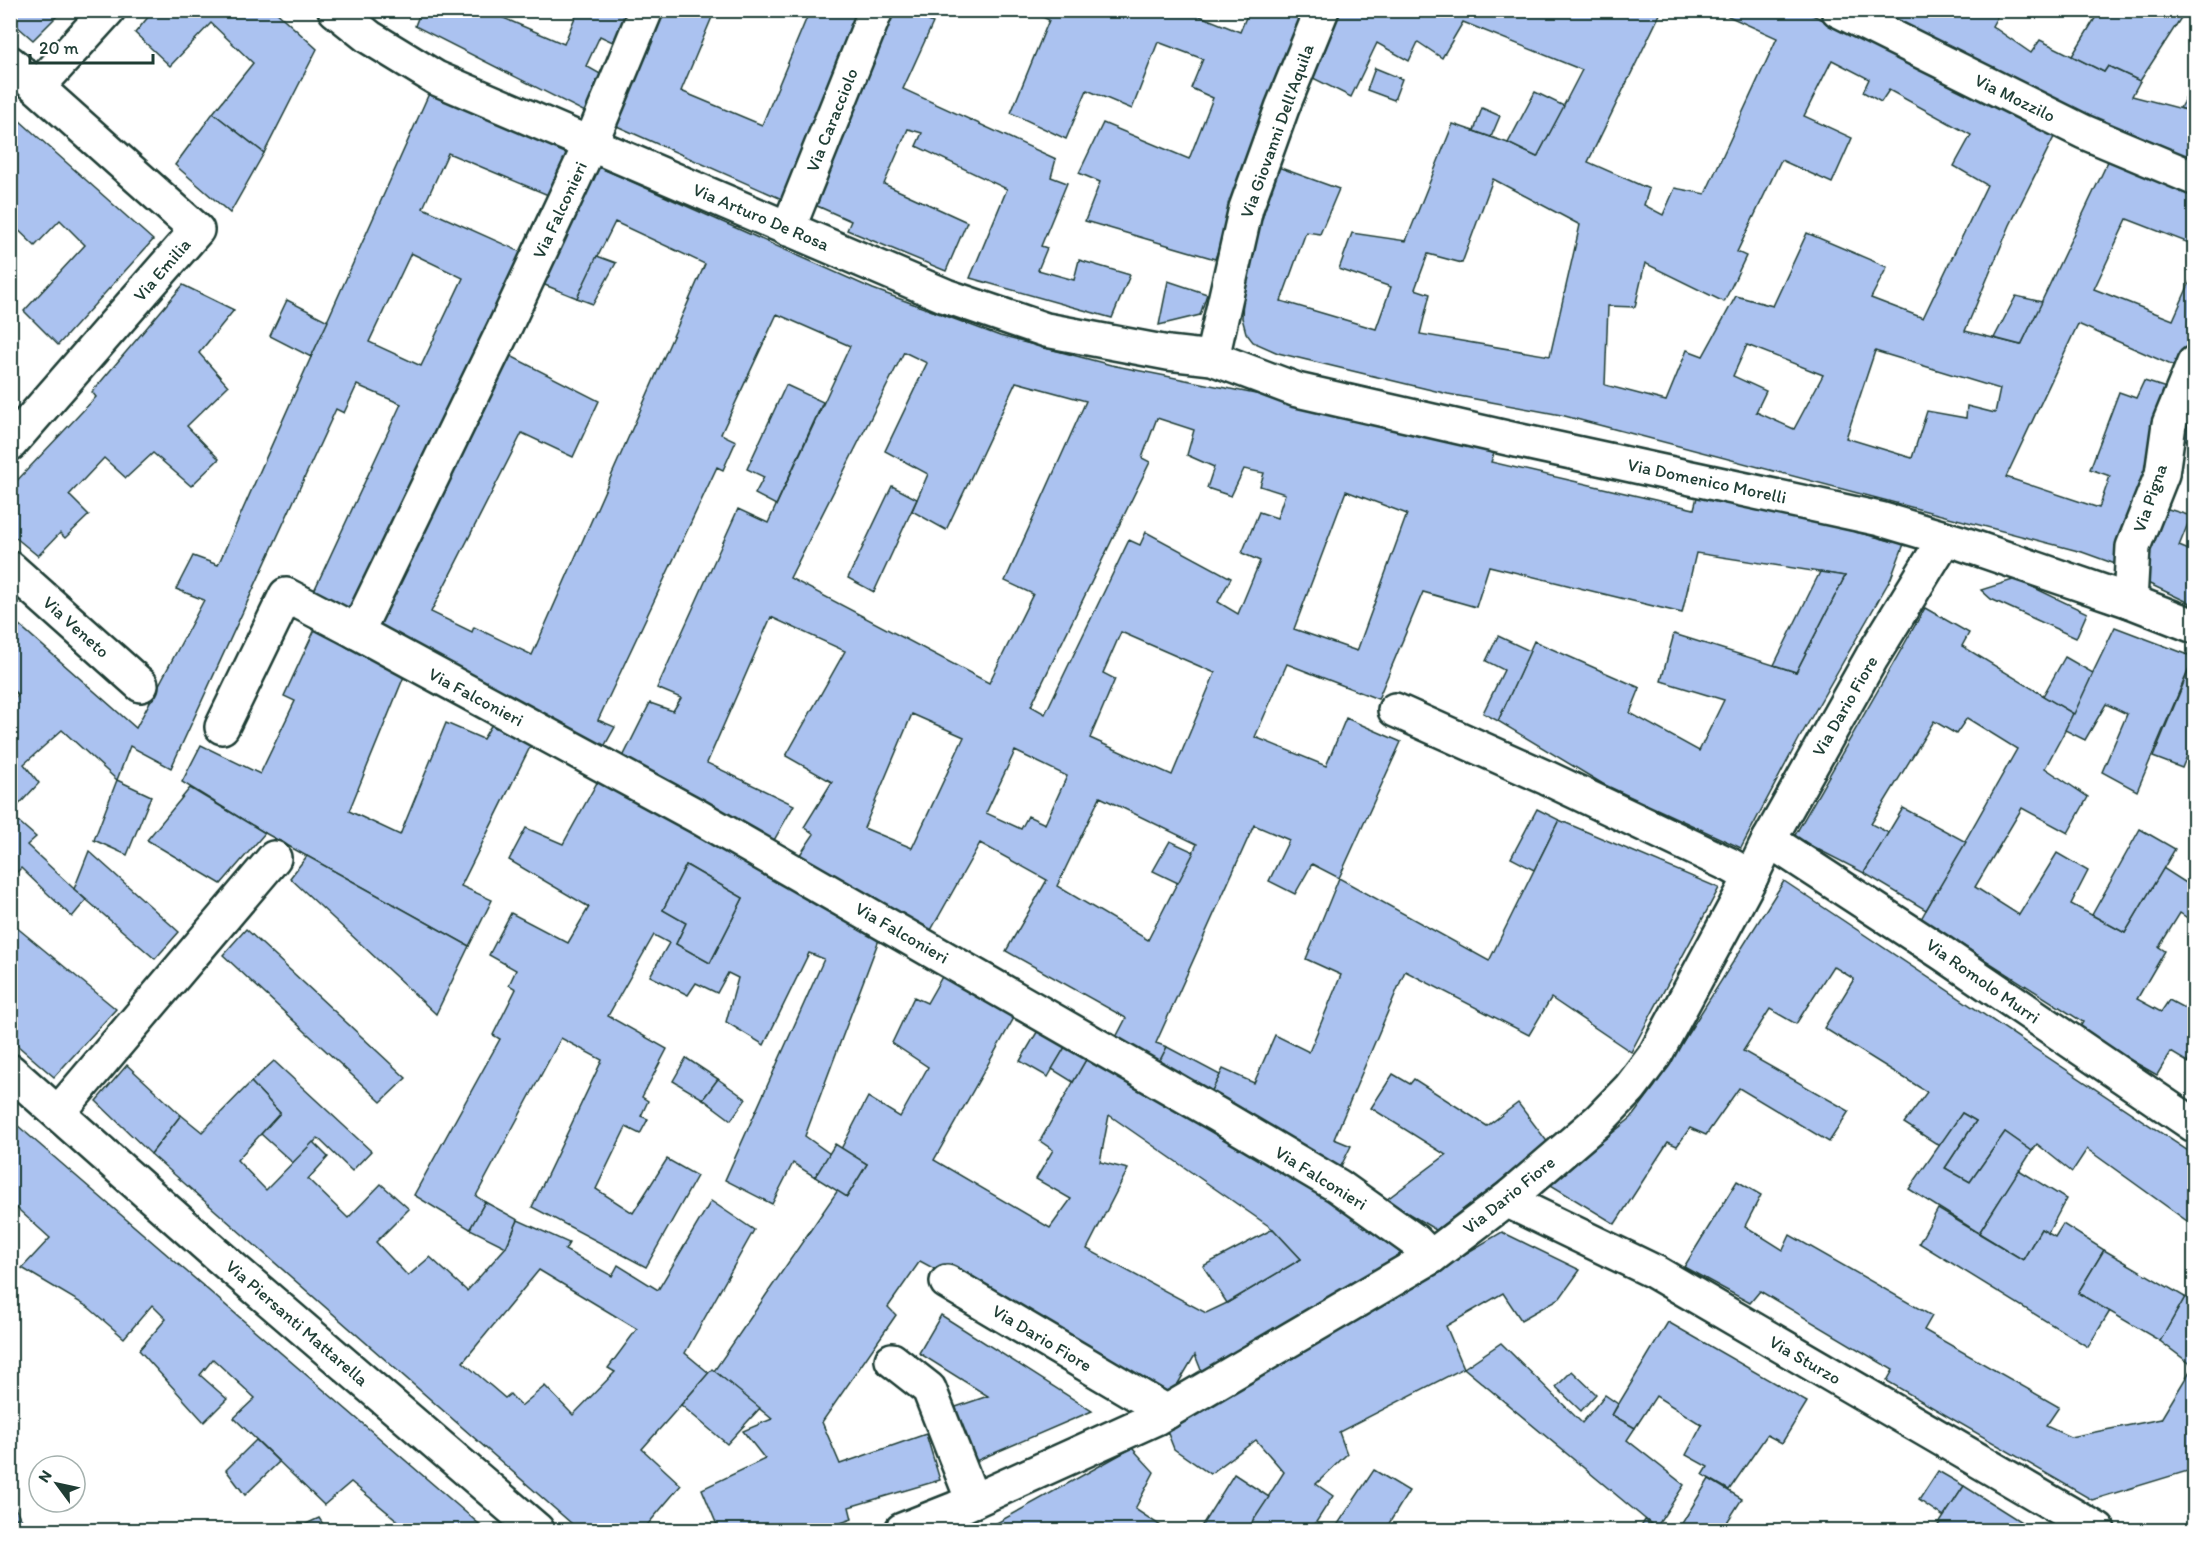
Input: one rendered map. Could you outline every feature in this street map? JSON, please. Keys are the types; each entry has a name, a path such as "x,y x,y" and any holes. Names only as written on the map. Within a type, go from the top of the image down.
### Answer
{"street":[{"path":"38,87 108,10"},
{"name":"Via Arturo De Rosa","path":"335,10 369,37 436,78 946,296 1046,330 1168,353 1212,358"},
{"name":"Via Falconieri","path":"357,632 504,329 590,145 646,10"},
{"name":"Via Caracciolo","path":"789,229 876,10"},
{"name":"Via Giovanni Dell'Aquila","path":"1212,358 1246,208 1282,108 1322,10"},
{"name":"Via Mozzilo","path":"1838,10 2084,132 2194,178"},
{"name":"Via Emilia","path":"10,63 197,230 10,444"},
{"name":"Via Domenico Morelli","path":"1212,358 1297,390 1880,519 1945,538 2130,601 2194,626"},
{"name":"Via Pigna","path":"2130,601 2133,547 2162,474 2169,424 2194,363"},
{"name":"Via Dario Fiore","path":"912,1529 1167,1412 1388,1280 1431,1257 1506,1200 1599,1120 1630,1088 1655,1055 1769,840 1872,657 1945,538"},
{"name":"Via Veneto","path":"10,568 141,685"},
{"name":"Via Falconieri","path":"222,727 286,595 747,844 1218,1115 1338,1186 1415,1241 1431,1257"},
{"path":"1395,710 1548,778 1751,877"},
{"name":"Via Romolo Murri","path":"1769,840 1942,952 2194,1125"},
{"path":"58,1113 274,858"},
{"name":"Via Piersanti Mattarella","path":"10,1071 215,1252 537,1530"},
{"name":"Via Sturzo","path":"1506,1200 1655,1272 2098,1530"},
{"name":"Via Dario Fiore","path":"947,1282 1167,1412"},
{"path":"892,1360 929,1389 973,1501"}],"building":[{"path":"10,10 55,10 59,14 33,40 10,20"},
{"path":"154,10 274,10 317,49 264,153 213,113 253,63 211,23 170,66 135,33"},
{"path":"421,10 485,10 564,44 578,10 633,10 619,45 600,36 586,66 604,76 591,115 415,26"},
{"path":"655,10 715,10 681,91 762,125 810,10 864,10 784,200 610,123"},
{"path":"887,10 904,10 933,23 903,89 1056,159 1051,177 1067,183 1041,246 1047,248 1038,270 1074,280 1079,260 1130,275 1112,318 970,278 1007,189 916,146 922,133 908,129 884,184 967,222 946,271 847,230 851,221 806,201"},
{"path":"1028,10 1185,10 1240,32 1249,10 1308,10 1286,58 1215,259 1085,221 1100,182 1079,173 1103,123 1189,159 1213,98 1191,88 1203,59 1158,42 1132,109 1087,90 1066,139 1011,113 1049,20"},
{"path":"1339,10 1662,10 1588,162 1649,189 1644,205 1663,215 1675,188 1705,194 1777,38 1715,10 1802,10 2057,131 2010,225 1965,331 2021,345 2111,155 2194,190 2194,245 2127,219 2094,289 2173,320 2194,273 2194,349 2185,371 2078,324 2006,477 2099,508 2110,476 2090,469 2119,392 2136,398 2144,381 2176,391 2118,565 2082,552 1561,415 1448,394 1278,353 1253,342 1246,333 1242,318 1243,294 1252,251 1278,167 1339,189 1320,234 1306,232 1281,301 1376,329 1391,287 1339,269 1352,233 1406,241 1453,124 1508,143 1537,157 1582,70 1463,22 1442,58 1418,42 1409,61 1377,43 1351,97 1309,76","holes":["1832,60 1869,79 1863,92 1881,102 1889,90 1971,135 1954,166 1987,185 1923,318 1871,298 1887,267 1807,233 1773,306 1736,296 1703,356 1687,350 1666,401 1605,385 1608,306 1635,307 1645,263 1724,302 1746,256 1737,252 1781,160 1832,183 1852,138 1804,116","1493,179 1580,225 1550,356 1420,334 1430,294 1415,289 1428,254 1462,263","1747,345 1823,375 1794,429 1756,412 1766,391 1733,376","1875,351 2000,389 1995,413 1967,406 1966,418 1927,411 1912,458 1846,438"]},
{"path":"2001,10 1992,26 2031,53 2040,40 2104,72 2108,66 2140,81 2132,96 2194,112 2194,171 1870,11"},
{"path":"2100,10 2186,10 2140,81 2108,66 2104,72 2072,56"},
{"path":"1375,68 1402,79 1394,100 1367,90"},
{"path":"2194,81 2194,112 2180,108"},
{"path":"431,89 575,154 553,197 448,153 423,208 521,252 353,615 313,593 401,404 357,385 344,413 336,409 171,768 130,746 117,780 62,730 24,764 39,783 10,814 10,703 18,695 10,687 10,617 136,728 204,600 176,589 193,556 218,565","holes":["411,253 463,278 421,366 369,342"]},
{"path":"1535,92 1564,106 1537,157 1508,143"},
{"path":"1482,108 1500,116 1491,137 1474,131"},
{"path":"10,112 153,240 58,345 24,311 85,245 60,220 35,246 10,222"},
{"path":"213,113 264,153 230,213 175,165"},
{"path":"592,164 873,289 1000,336 1111,365 1335,410 1496,448 1491,462 1694,509 1698,493 1904,544 1891,578 1799,739 1741,848 1603,784 1498,721 1534,641 1640,688 1630,713 1699,751 1724,700 1661,681 1674,634 1796,672 1845,576 1696,553 1682,613 1489,566 1476,607 1423,592 1378,699 1287,664 1255,737 1326,766 1346,718 1401,742 1339,878 1312,864 1295,894 1269,881 1289,840 1254,825 1156,1043 1167,1047 1155,1070 1111,1047 1126,1018 1006,951 1047,880 980,843 926,939 793,865 814,834 804,827 832,782 786,756 845,651 771,617 707,763 794,805 769,849 618,767 650,703 673,711 681,698 657,688 738,509 768,523 850,346 777,314 721,434 736,441 723,470 717,467 598,720 615,727 601,752 371,626 505,353 599,401 573,457 522,433 431,612 472,632 474,627 532,655 705,264 615,222 577,298 540,283","holes":["904,352 927,363 885,451 928,474 912,511 946,530 1016,382 1086,401 1005,581 1033,594 989,683 790,578","1157,418 1194,430 1187,455 1214,467 1207,488 1231,496 1244,469 1264,473 1260,486 1285,494 1277,518 1259,512 1242,553 1260,561 1238,614 1218,602 1231,578 1146,532 1140,545 1129,540 1045,714 1031,706 1150,462 1142,458","1346,491 1407,514 1357,651 1294,629","1121,632 1215,673 1172,775 1090,738 1115,679 1103,673","912,714 964,737 912,848 864,828","1015,751 1067,776 1045,824 1028,816 1021,829 986,813","1100,797 1197,844 1148,940 1057,886"]},
{"path":"597,256 616,263 593,304 577,298"},
{"path":"1168,281 1207,294 1200,315 1159,325"},
{"path":"183,285 234,310 199,353 228,386 187,426 219,459 191,486 153,453 126,478 104,458 69,495 89,515 65,538 60,533 38,556 10,533 10,488 96,397 92,392"},
{"path":"2016,296 2042,302 2021,345 1994,338"},
{"path":"287,300 328,321 311,357 270,336"},
{"path":"2194,377 2194,443 2177,436"},
{"path":"786,385 823,402 776,505 755,494 764,477 747,469"},
{"path":"892,486 917,499 874,592 848,578"},
{"path":"2155,505 2191,516 2179,546 2194,552 2194,605 2137,578"},
{"path":"1820,572 1845,576 1796,672 1774,665"},
{"path":"2016,579 2087,613 2076,638 1991,599 1981,590"},
{"path":"1925,608 1969,633 1962,646 2074,714 2045,768 2088,797 2068,833 2022,808 1975,887 2019,915 2057,853 2088,871 2071,904 2125,933 2163,868 2194,888 2192,921 2180,913 2159,947 2165,951 2137,999 2161,1012 2169,1000 2184,1008 2194,989 2194,1066 2171,1052 2157,1075 2078,1030 2083,1022 1921,919 2017,749 1967,718 1956,734 1934,721 1871,824 1889,833 1864,873 1794,837"},
{"path":"317,625 407,669 349,811 400,835 446,723 483,739 495,719 534,739 461,886 492,900 469,946 265,833 182,782 201,745 260,774 295,701 284,696"},
{"path":"2115,627 2194,657 2137,791 2102,772 2127,714 2106,704 2085,740 2065,730"},
{"path":"1498,636 1530,651 1498,721 1483,713 1504,670 1486,661"},
{"path":"2065,657 2093,673 2074,714 2043,696"},
{"path":"2194,658 2194,739 2182,768 2153,757"},
{"path":"599,779 883,929 805,1136 830,1154 815,1177 793,1163 772,1204 725,1180 824,959 809,953 764,1045 726,1022 738,978 728,973 717,993 696,983 688,995 650,976 669,943 654,935 608,1016 667,1049 642,1097 648,1101 641,1116 648,1119 640,1134 626,1127 596,1189 633,1213 667,1159 697,1176 646,1267 532,1207 602,1060 561,1038 476,1196 485,1202 470,1229 414,1195 500,1039 493,1035 516,989 509,985 516,970 489,955 511,913 568,943 589,907 509,860 526,828 563,844","holes":["686,865 743,898 710,963 676,944 686,923 663,910"]},
{"path":"117,780 151,796 127,855 94,840"},
{"path":"190,788 265,833 221,884 147,840"},
{"path":"1903,808 1966,842 1926,910 1864,873"},
{"path":"1537,809 1559,820 1534,870 1511,858"},
{"path":"10,814 36,837 27,845 86,900 72,917 21,868 10,879"},
{"path":"1559,820 1719,888 1631,1052 1551,998 1529,1035 1405,971 1334,1139 1351,1146 1338,1172 1208,1098 1223,1069 1254,1083 1275,1035 1309,1052 1341,975 1306,959 1339,878 1489,961"},
{"path":"2140,829 2175,849 2125,933 2092,915"},
{"path":"1170,841 1194,852 1178,883 1153,871"},
{"path":"89,851 179,932 155,959 74,889"},
{"path":"307,856 469,946 436,1014 290,878"},
{"path":"686,865 743,898 710,963 676,944 686,923 663,910"},
{"path":"1784,881 2194,1155 2194,1226 2087,1149 2072,1172 2037,1144 2032,1151 2005,1132 1970,1182 1945,1168 1976,1121 1962,1113 1940,1146 1904,1123 1927,1092 1824,1028 1854,979 1833,966 1796,1024 1770,1009 1743,1051 1849,1111 1829,1142 1739,1088 1706,1135 1690,1128 1677,1146 1668,1142 1615,1224 1549,1184 1631,1118 1655,1086"},
{"path":"10,922 116,1009 54,1077 10,1039"},
{"path":"246,929 406,1078 381,1102 223,955"},
{"path":"947,968 1019,1009 934,1160 1050,1228 1071,1199 1036,1179 1053,1150 1040,1141 1088,1056 1340,1202 1405,1257 1203,1375 1195,1355 1170,1397 920,1261 888,1307 896,1315 822,1422 840,1464 926,1434 940,1480 849,1507 852,1519 821,1530 719,1530 702,1489 765,1459 743,1431 772,1419 714,1371 838,1190 847,1197 867,1164 841,1149 868,1097 900,1117 928,1067 892,1043 914,997 927,1003","holes":["1109,1115 1273,1229 1301,1259 1206,1313 1087,1249 1128,1169 1100,1162"]},
{"path":"1040,1027 1068,1042 1048,1077 1020,1061"},
{"path":"1068,1042 1088,1056 1073,1082 1052,1069"},
{"path":"1167,1047 1220,1075 1208,1098 1155,1070"},
{"path":"686,1058 718,1079 703,1099 673,1081"},
{"path":"274,1061 371,1151 352,1171 318,1138 293,1163 261,1134 280,1113 251,1082"},
{"path":"127,1065 181,1115 151,1154 96,1101"},
{"path":"1393,1074 1410,1084 1414,1079 1487,1126 1518,1103 1549,1144 1436,1230 1386,1200 1446,1155 1371,1108"},
{"path":"718,1079 746,1099 731,1120 703,1099"},
{"path":"251,1082 280,1113 237,1160 266,1190 313,1142 328,1157 308,1179 348,1218 381,1184 409,1209 376,1242 408,1276 430,1257 467,1291 506,1247 518,1220 569,1243 565,1250 612,1276 618,1265 658,1290 711,1201 754,1230 685,1353 709,1373 642,1449 681,1485 643,1530 579,1530 151,1154 181,1115 202,1132","holes":["539,1270 637,1329 608,1368 615,1372 573,1415 545,1386 521,1406 510,1394 505,1398 463,1362"]},
{"path":"1962,1113 1976,1121 1945,1168 1970,1182 2005,1132 2032,1151 1979,1233 1909,1189"},
{"path":"10,1119 486,1530 397,1530 404,1526 351,1482 324,1505 234,1418 255,1398 213,1359 200,1375 227,1399 204,1422 139,1350 166,1319 152,1305 124,1338 88,1307 22,1268 50,1238 10,1202"},
{"path":"835,1144 867,1164 847,1197 815,1177"},
{"path":"2019,1170 2066,1199 2048,1233 2041,1229 2023,1260 1979,1233"},
{"path":"1737,1181 1761,1195 1745,1226 1783,1250 1790,1235 1932,1316 1924,1330 2059,1407 2046,1426 2070,1437 2161,1419 2193,1366 2160,1341 2185,1297 2194,1302 2194,1464 2191,1470 2092,1500 1887,1381 1893,1370 1760,1291 1750,1303 1684,1267"},
{"path":"485,1202 518,1220 506,1247 470,1229"},
{"path":"1938,1209 2023,1260 2041,1229 2055,1237 2063,1224 2104,1250 2078,1293 2110,1311 2088,1347 1919,1243"},
{"path":"1273,1229 1301,1259 1227,1303 1203,1266"},
{"path":"1502,1232 1580,1270 1560,1298 1521,1320 1503,1293 1446,1326 1464,1368 1339,1432 1347,1454 1316,1484 1333,1496 1311,1530 1247,1530 1284,1472 1256,1440 1210,1474 1174,1449 1167,1431"},
{"path":"2104,1250 2185,1297 2160,1341 2078,1293"},
{"path":"941,1315 1092,1411 962,1467 944,1411 988,1396 919,1353"},
{"path":"1668,1322 1807,1402 1782,1443 1767,1435 1729,1490 1703,1475 1708,1467 1686,1455 1702,1425 1656,1396 1635,1428 1612,1415"},
{"path":"1501,1343 1582,1423 1605,1395 1618,1404 1612,1415 1635,1428 1627,1440 1684,1485 1656,1528 1464,1368"},
{"path":"712,1369 760,1408 727,1444 681,1405"},
{"path":"1572,1371 1596,1394 1581,1411 1556,1387"},
{"path":"256,1440 279,1462 245,1495 226,1470"},
{"path":"1132,1448 1154,1472 1135,1509 1161,1526 1159,1530 984,1530"},
{"path":"1374,1470 1409,1491 1385,1530 1334,1530"},
{"path":"1938,1471 1964,1486 1944,1517 1919,1500"},
{"path":"1234,1474 1269,1497 1247,1530 1199,1530"},
{"path":"1709,1479 1742,1499 1722,1530 1678,1530"},
{"path":"1964,1486 2034,1530 1935,1530"},
{"path":"10,1498 20,1517 10,1521"},
{"path":"20,1517 28,1530 10,1530 10,1521"},
{"path":"319,1518 327,1530 293,1530"},
{"path":"1645,1520 1656,1528 1660,1530 1639,1530"}]}
